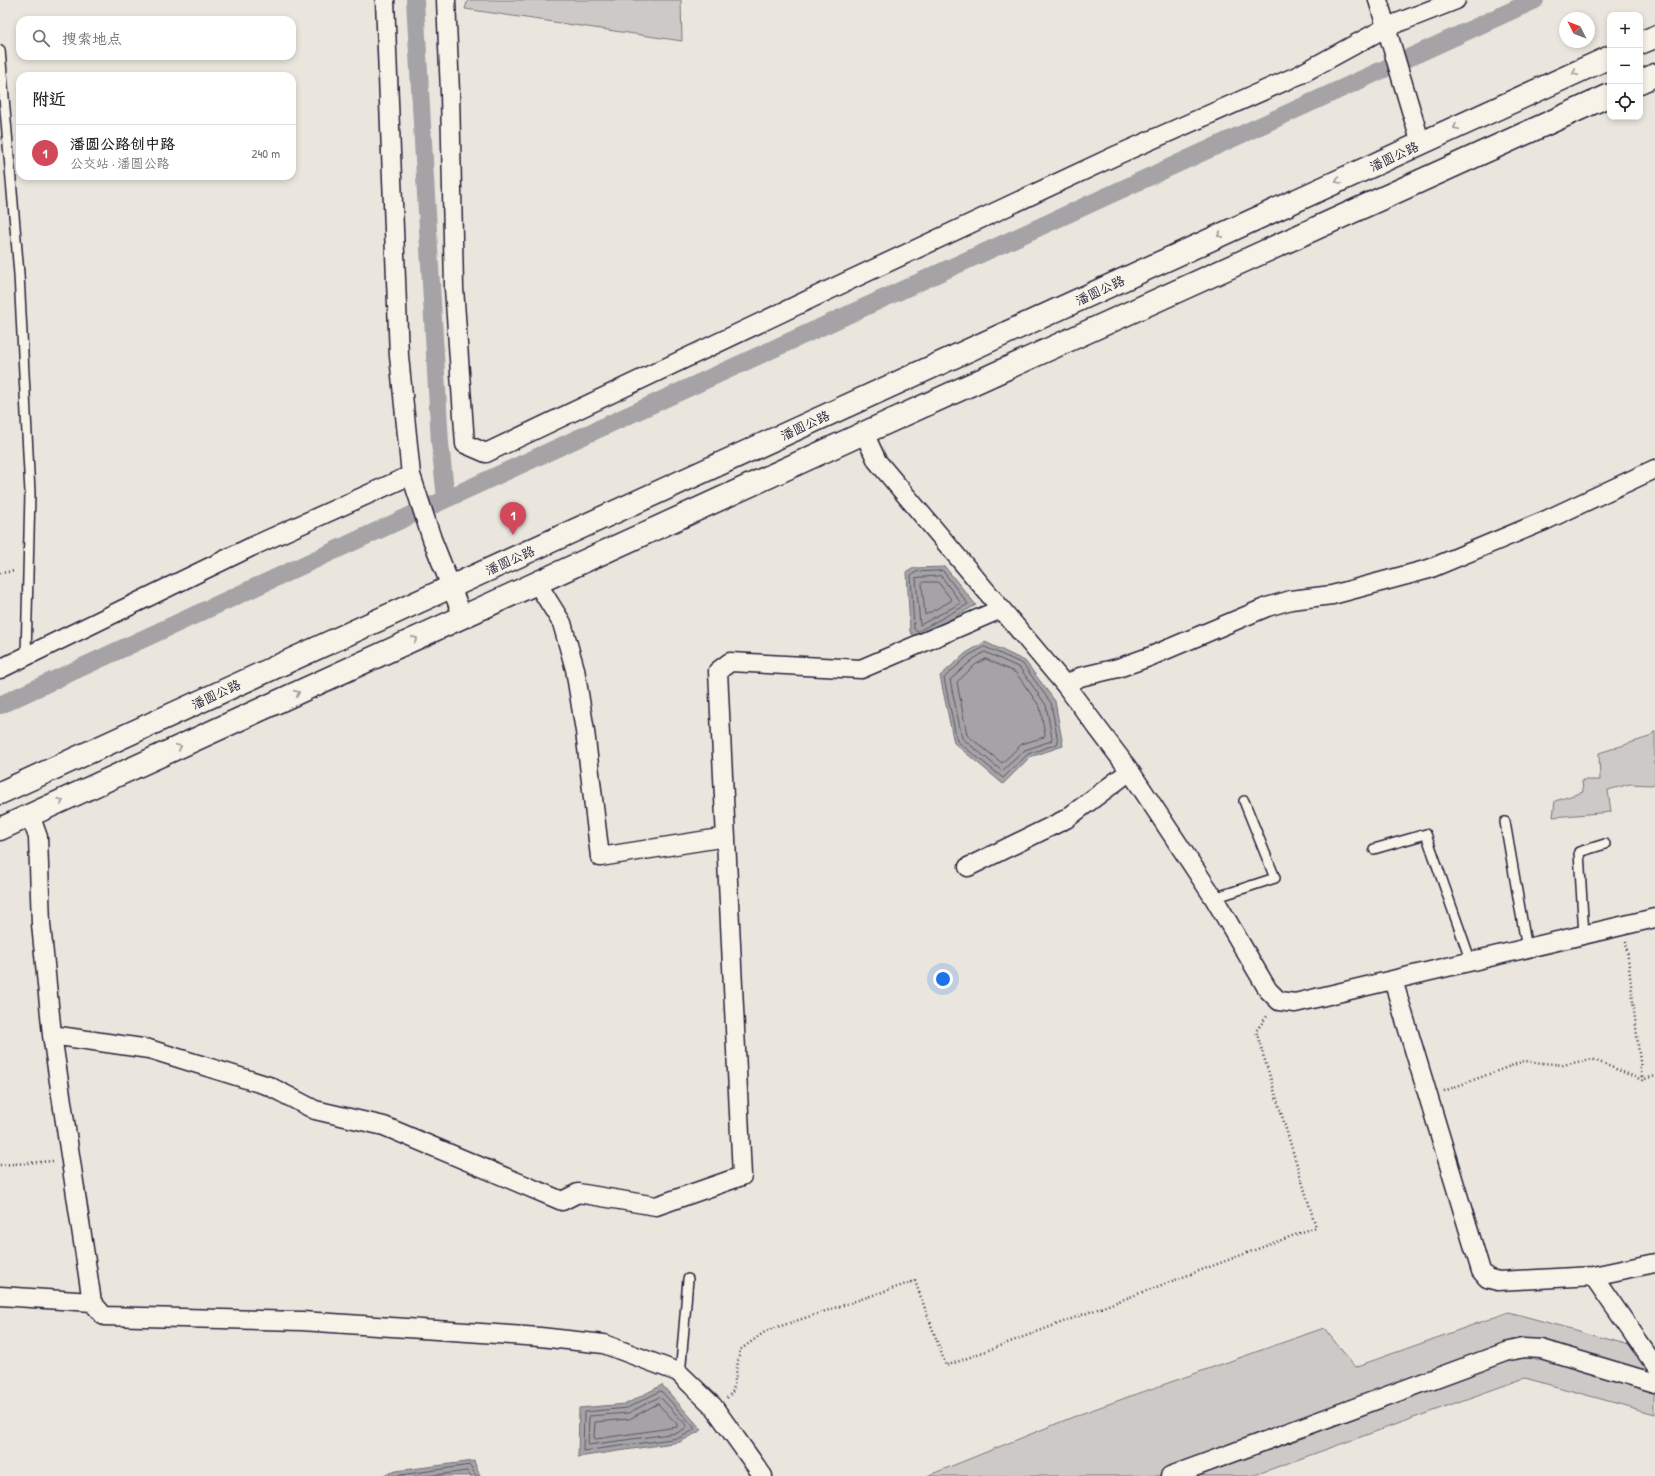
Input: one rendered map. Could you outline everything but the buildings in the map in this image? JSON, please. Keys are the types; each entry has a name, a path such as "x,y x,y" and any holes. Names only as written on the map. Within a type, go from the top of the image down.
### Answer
{"main road":[{"path":"1643,43 1655,37"},
{"name":"潘圆公路","path":"0,793 1607,58"},
{"path":"1643,81 1655,75"},
{"path":"0,829 864,433 1607,96"}],"street":[{"path":"385,0 399,356 411,475 432,539 463,617"},
{"path":"446,0 450,92 454,288 465,444 486,453 1102,162 1299,75 1388,31 1456,0"},
{"path":"1378,0 1421,144"},
{"path":"864,433 877,461 1066,686 1130,771 1214,898 1268,990 1279,1001 1295,1004 1655,918"},
{"path":"1066,686 1080,677 1118,668 1149,657 1267,607 1290,600 1332,595 1429,569 1544,521 1655,469"},
{"path":"0,669 251,547 411,475"},
{"path":"537,583 562,623 575,669 585,731 600,857 726,837"},
{"path":"52,1035 149,1049 269,1086 315,1110 384,1126 562,1201 578,1193 656,1206 742,1176 718,671 730,662 860,669 1001,609"},
{"path":"968,867 1066,820 1130,771"},
{"path":"30,815 38,838 42,924 52,1035 70,1160 92,1302 104,1316 302,1321 540,1337 604,1344 678,1372 713,1406 763,1476"},
{"path":"1393,980 1481,1271 1487,1278 1498,1281 1593,1276 1655,1263"},
{"path":"1593,1276 1655,1365"},
{"path":"0,1296 92,1302"},
{"path":"1170,1476 1506,1352 1524,1348 1541,1349 1655,1383"}],"lane":[{"path":"0,50 19,274 29,486 26,656"},
{"path":"1214,898 1274,878 1244,801"},
{"path":"1505,822 1527,949"},
{"path":"1374,849 1426,834 1471,962"},
{"path":"1584,935 1579,852 1605,844"},
{"path":"678,1372 681,1364 688,1279"}],"path":[{"path":"1624,926 1642,1080"},
{"path":"713,1406 726,1399 733,1391 740,1350 766,1331 915,1281 946,1366 1316,1227 1256,1031 1279,1001"},
{"path":"1428,1096 1524,1061 1563,1065 1592,1059 1642,1080 1655,1076"},
{"path":"0,1165 70,1160"}],"shaded area":[{"path":"468,0 681,0 682,41 465,9"},
{"path":"1655,731 1655,784 1630,784 1608,790 1611,812 1553,817 1555,801 1583,792 1582,780 1600,780 1599,753 1649,737"},
{"path":"1509,1312 1655,1352 1655,1414 1525,1378 1252,1476 927,1476 1083,1413 1324,1328 1355,1367"}],"water":[{"path":"945,567 976,605 917,638 910,632 907,572 914,568"},
{"path":"985,642 1025,661 1055,701 1063,746 1030,757 1003,784 954,743 940,676 966,653"},
{"path":"662,1385 702,1430 680,1442 578,1457 579,1408 626,1404"},
{"path":"474,1461 480,1476 380,1476 396,1471"}],"waterway":[{"path":"415,0 440,443 446,499"},
{"path":"0,705 1535,0"}],"place":[{"name":"潘圆公路创中路","path":"513,535"}]}
